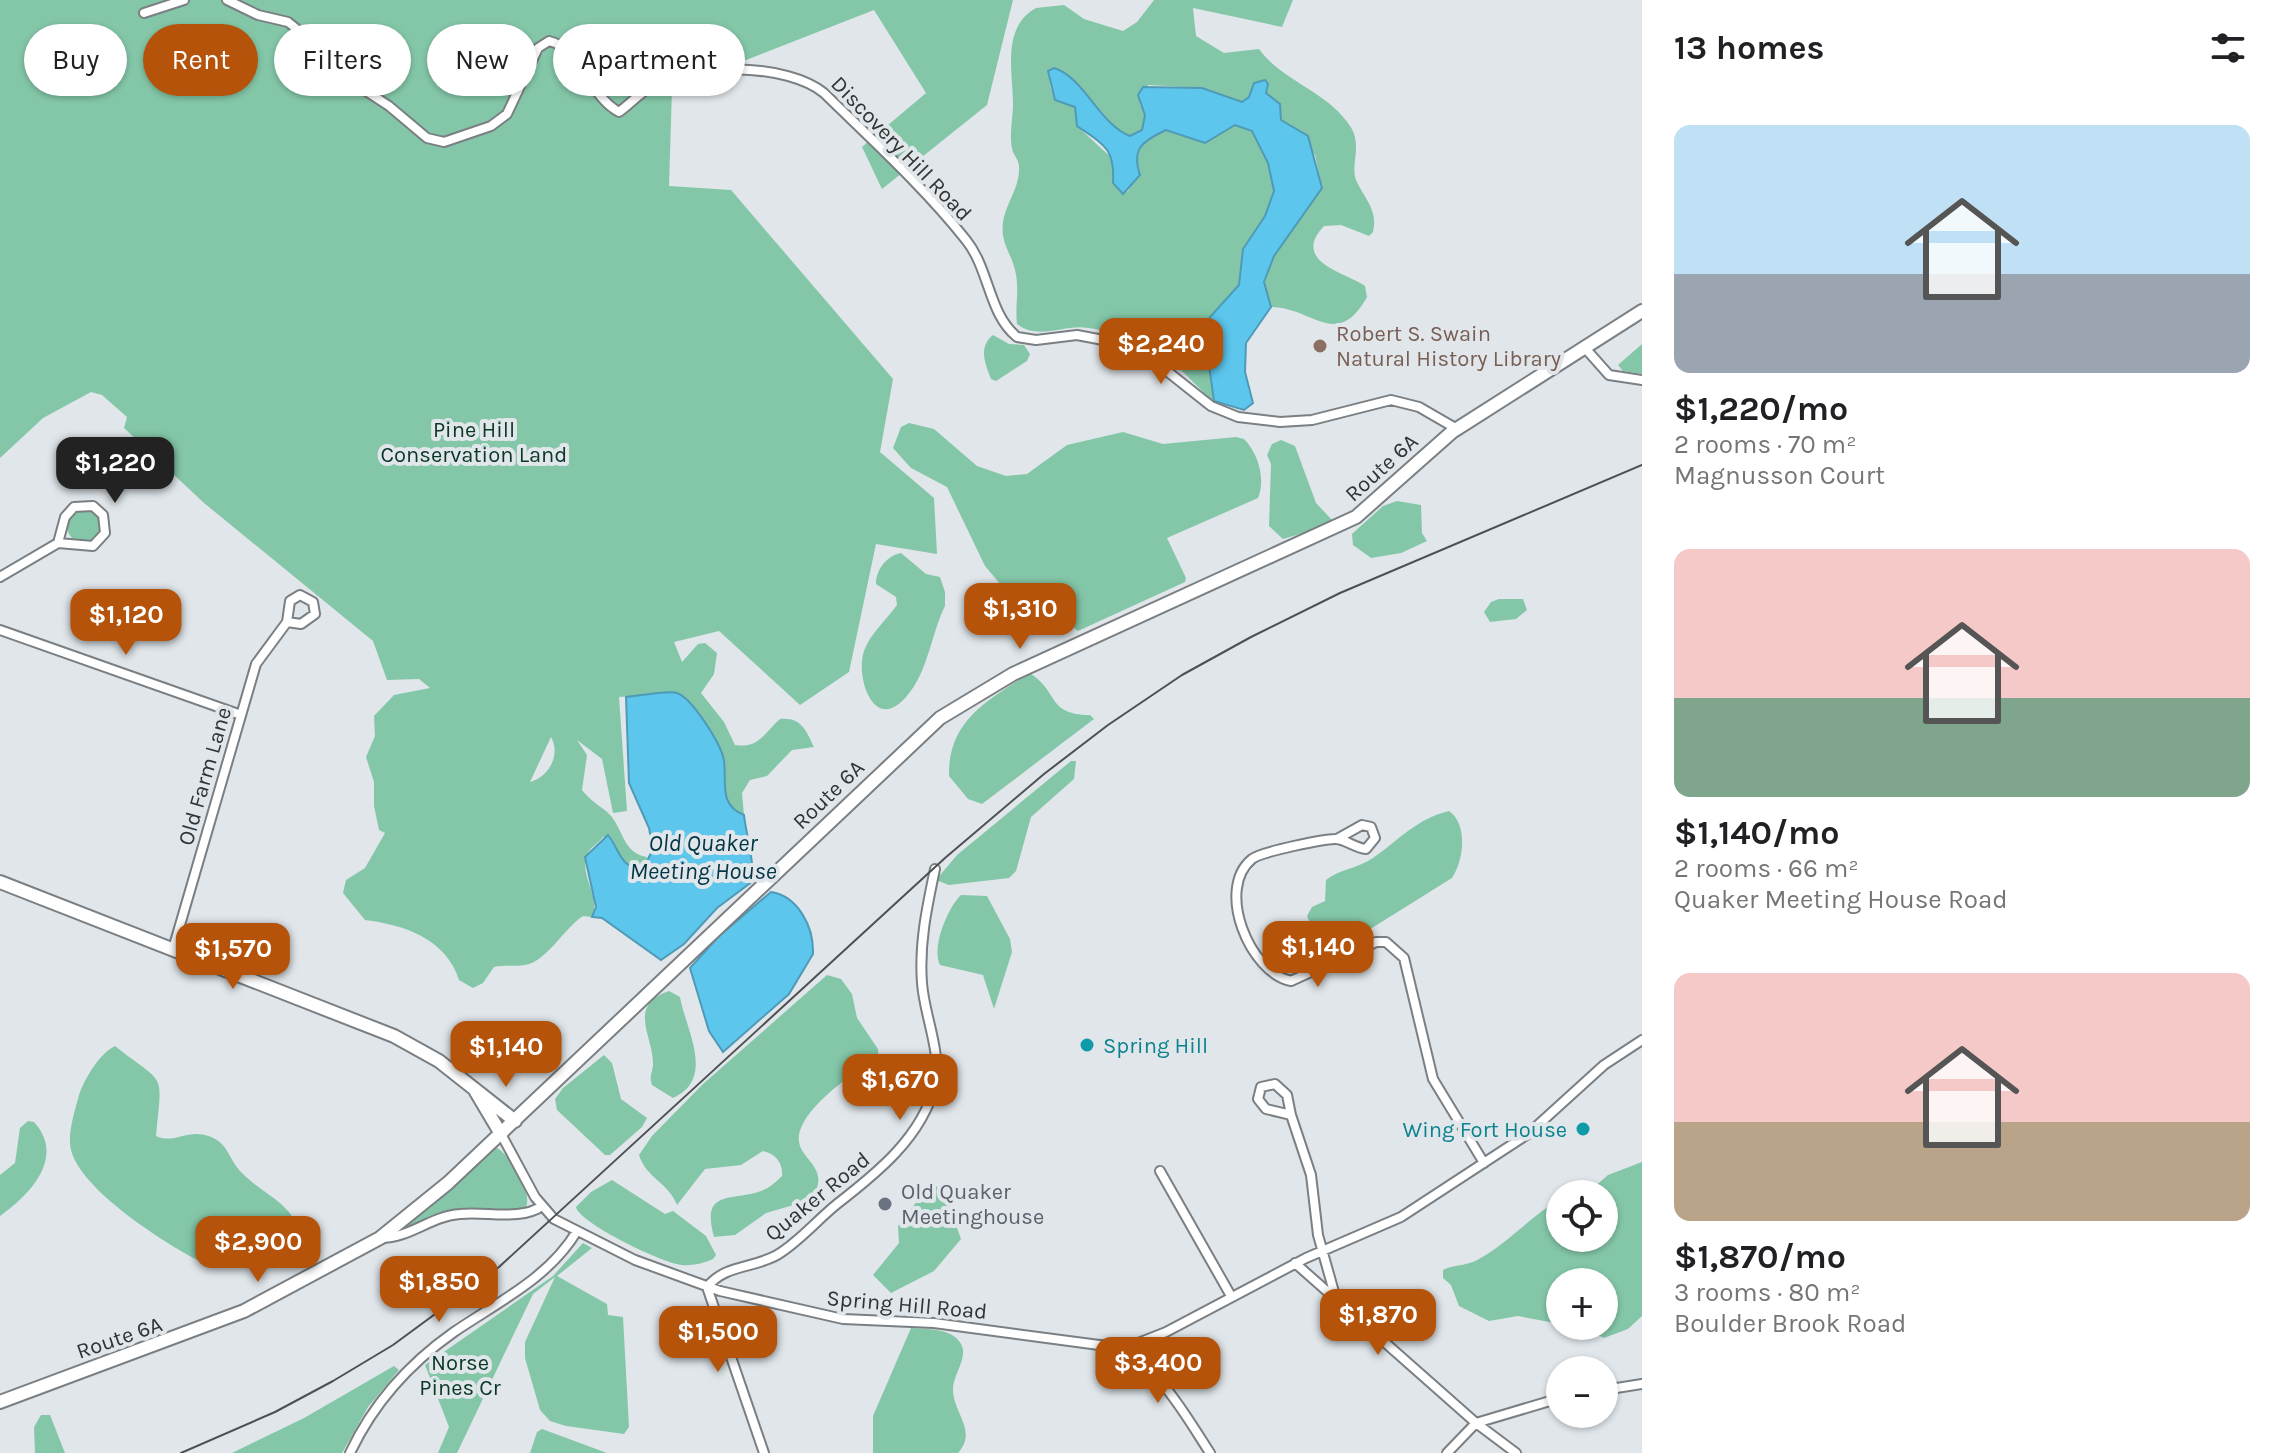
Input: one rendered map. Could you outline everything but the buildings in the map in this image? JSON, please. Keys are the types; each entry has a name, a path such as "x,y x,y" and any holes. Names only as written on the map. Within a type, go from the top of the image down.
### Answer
{"main road":[{"name":"Route 6A","path":"0,1402 244,1311 380,1238 424,1205 515,1121 940,718 1013,674 1215,579 1342,525 1375,503 1457,429 1642,311"},
{"path":"0,882 394,1036 439,1061 515,1121"},
{"path":"474,1089 501,1134"}],"street":[{"path":"144,13 184,0"},
{"name":"Discovery Hill Road","path":"227,0 258,15 288,22 298,30 323,63 389,106 427,138 444,142 491,126 507,114 538,48 549,41 567,49 603,103 619,112 654,85 695,73 757,71 796,77 824,93 967,241 992,287 997,312 1017,337 1036,340 1077,335 1119,343 1158,364 1211,406 1238,417 1280,422 1312,420 1391,400 1419,407 1457,429"},
{"path":"1585,348 1609,375 1642,380"},
{"path":"0,577 58,543 85,547 99,542 106,530 103,515 93,506 74,507 65,517 58,543"},
{"name":"Old Farm Lane","path":"173,949 256,664 287,622"},
{"path":"0,630 241,715"},
{"path":"1337,839 1263,853 1245,867 1236,895 1254,953 1272,974 1291,981 1376,942 1396,948 1404,958 1433,1079 1484,1163"},
{"name":"Quaker Road","path":"707,1287 718,1274 776,1256 892,1158 923,1114 935,1083 935,1052 922,986 920,950 935,869"},
{"name":"Spring Hill Road","path":"501,1134 542,1206 554,1219 635,1260 707,1287 798,1311 843,1319 989,1328 1115,1346 1155,1337 1295,1263 1401,1217 1528,1134 1604,1065 1642,1040"},
{"path":"1291,1115 1272,1112 1261,1105 1258,1099 1261,1087 1270,1084 1282,1087 1291,1115 1313,1185 1321,1252 1336,1299"},
{"path":"1160,1171 1231,1296"},
{"path":"380,1238 400,1237 457,1214 524,1213 542,1206"},
{"path":"350,1453 375,1410 400,1378 450,1335 540,1275 565,1250 577,1231"},
{"path":"1295,1263 1476,1423 1516,1453"},
{"path":"707,1287 764,1453"},
{"path":"1153,1372 1150,1356 1155,1337"},
{"path":"1115,1346 1153,1372 1210,1453"},
{"path":"1618,1388 1642,1384"},
{"path":"1447,1453 1476,1423 1546,1402"}],"green space":[{"name":"Pine Hill Conservation Land","path":"0,0 1013,0 987,105 882,189 862,147 926,93 874,10 745,60 745,24 553,24 553,96 672,96 669,186 731,190 893,379 880,452 934,498 937,554 876,544 849,672 800,705 719,631 674,642 682,662 698,644 705,643 717,653 714,674 701,693 724,722 735,745 756,742 780,719 787,719 802,726 814,747 792,750 767,776 750,780 742,793 744,815 735,810 726,798 724,761 717,745 683,698 677,693 619,697 627,811 613,813 602,759 577,740 587,755 582,790 612,817 627,845 647,857 644,867 626,865 612,840 603,837 588,853 585,863 594,901 592,917 583,916 532,963 494,967 483,983 473,988 459,980 453,966 434,944 409,930 365,920 343,893 346,880 365,868 385,833 379,830 374,806 374,782 366,757 375,736 374,716 394,695 430,688 419,679 387,680 373,641 204,503 124,428 127,417 102,395 91,392 43,418 0,458","holes":["551,737 555,751 548,770 530,782"]},
{"path":"1154,0 1293,0 1282,27 1193,8 1196,36 1224,53 1259,49 1280,70 1341,114 1354,133 1356,180 1374,217 1373,232 1369,236 1341,225 1324,226 1315,238 1314,249 1325,265 1365,286 1367,297 1356,313 1334,324 1271,307 1264,282 1274,256 1322,188 1315,155 1281,120 1276,100 1254,83 1249,97 1242,102 1202,88 1148,85 1140,104 1145,115 1143,130 1131,136 1115,127 1079,86 1048,71 1054,95 1075,107 1077,126 1115,161 1114,172 1128,192 1131,181 1139,175 1137,158 1141,146 1166,129 1205,143 1235,125 1252,131 1268,163 1274,190 1265,216 1243,249 1239,285 1210,317 1204,339 1214,401 1164,356 1133,340 1088,328 1043,332 1025,329 1017,324 1016,275 1003,237 1003,222 1019,170 1011,137 1011,52 1013,39 1025,16 1036,8 1064,5 1084,19 1123,31 1137,22"},
{"path":"993,335 1009,344 1024,345 1030,354 1027,361 996,381 991,379 984,356 988,340"},
{"path":"1642,344 1642,374 1623,371 1618,365"},
{"path":"909,423 934,429 977,466 1006,476 1027,474 1067,445 1123,432 1163,444 1236,437 1244,439 1257,459 1261,475 1260,491 1258,498 1167,538 1186,578 1185,582 1078,631 1057,615 1027,605 1001,585 985,566 947,487 911,468 893,448 901,427"},
{"path":"1281,440 1295,446 1316,503 1332,520 1330,525 1283,539 1269,526 1271,464 1267,455 1272,444"},
{"path":"1397,501 1421,505 1422,533 1427,541 1401,553 1371,558 1353,545 1352,534 1383,506"},
{"path":"84,509 96,514 101,526 96,538 84,543 72,538 67,526 72,514"},
{"path":"901,553 926,574 940,577 945,606 919,677 906,697 895,707 885,709 876,706 870,698 862,674 862,662 870,639 897,605 896,597 876,584 878,574 886,560"},
{"path":"1523,599 1527,610 1516,619 1490,622 1484,612 1491,602"},
{"path":"1029,673 1066,711 1090,715 1094,719 982,804 968,799 949,776 955,740 963,726 985,703"},
{"path":"1071,761 1076,761 1074,779 1031,817 1016,871 1009,878 949,885 936,880 957,855"},
{"path":"1449,811 1459,824 1462,843 1452,878 1351,941 1333,945 1316,938 1307,916 1312,907 1325,901 1326,880 1368,861 1417,825"},
{"path":"961,895 987,896 1010,939 1012,952 994,1009 983,975 940,965 938,949 942,928"},
{"path":"827,975 841,979 852,994 857,1018 878,1049 879,1060 833,1089 810,1112 801,1128 801,1147 818,1177 811,1200 766,1213 735,1235 714,1237 711,1213 714,1206 726,1198 755,1193 770,1186 782,1176 778,1160 763,1151 741,1165 705,1169 677,1205 669,1191 642,1163 639,1155 652,1136 703,1084"},
{"path":"669,991 680,997 692,1038 696,1066 686,1090 673,1098 652,1085 652,1054 645,1023 648,1005"},
{"path":"115,1046 157,1081 156,1136 168,1139 198,1134 219,1141 242,1173 283,1206 294,1219 236,1221 227,1230 214,1256 199,1261 145,1228 106,1198 78,1165 71,1150 70,1136 85,1081 98,1061"},
{"path":"604,1055 612,1063 621,1099 647,1118 642,1127 610,1155 605,1155 557,1110 555,1099 563,1088"},
{"path":"28,1121 34,1122 43,1135 45,1162 32,1186 0,1216 0,1175 15,1163 20,1128"},
{"path":"495,1147 507,1157 524,1185 527,1194 525,1209 457,1211 401,1232"},
{"path":"1642,1162 1642,1316 1628,1329 1618,1333 1618,1268 1546,1268 1546,1321 1518,1316 1489,1321 1459,1306 1451,1285 1443,1278 1443,1270 1479,1259 1546,1208 1546,1252 1618,1252 1618,1180 1602,1180"},
{"path":"612,1180 665,1214 673,1211 706,1236 716,1255 713,1259 690,1265 673,1263 642,1251 592,1223 576,1207 591,1192"},
{"path":"931,1183 944,1191 961,1239 934,1271 891,1293 873,1275 899,1243 898,1226"},
{"path":"583,1243 592,1248 557,1276 607,1304 608,1315 623,1317 629,1427 624,1434 566,1426 550,1421 540,1410 525,1358 525,1342 555,1277 533,1294 457,1453 438,1453 449,1427 425,1365 553,1276"},
{"path":"911,1328 943,1331 955,1337 962,1346 962,1358 953,1389 966,1437 958,1453 873,1453 873,1416"},
{"name":"Norse Pines Cr","path":"394,1366 399,1370 368,1407 342,1453 232,1453 304,1418"},
{"path":"41,1415 50,1415 65,1453 35,1453 34,1427"},
{"path":"542,1429 607,1453 530,1453 537,1432"}],"water":[{"path":"1054,68 1074,81 1110,122 1130,136 1142,130 1145,115 1138,95 1143,87 1202,88 1242,102 1249,97 1254,83 1265,80 1268,84 1266,93 1280,104 1281,120 1308,136 1322,188 1274,256 1264,282 1271,307 1246,343 1245,372 1253,403 1244,410 1214,401 1204,330 1210,317 1239,285 1243,249 1265,216 1274,191 1268,163 1252,131 1235,125 1205,143 1166,130 1141,146 1137,158 1140,175 1123,194 1113,183 1112,162 1106,149 1077,126 1075,107 1055,100 1048,71"},
{"name":"Old Quaker Meeting House","path":"675,692 683,697 698,712 718,744 724,761 727,799 744,815 753,881 717,908 684,944 661,960 602,918 592,917 596,907 585,857 608,835 630,866 644,867 653,849 649,828 629,783 626,697"},
{"path":"771,892 789,900 802,914 811,933 813,954 789,994 723,1052 709,1031 690,968 719,936"}],"railway":[{"path":"181,1453 275,1412 333,1381 393,1345 499,1267 945,858 1044,774 1108,725 1182,675 1340,593 1642,465"}],"place":[{"name":"Robert S. Swain Natural History Library","path":"1320,346"},
{"name":"Spring Hill","path":"1087,1045"},
{"name":"Wing Fort House","path":"1583,1129"},
{"name":"Old Quaker Meetinghouse","path":"885,1204"}]}
